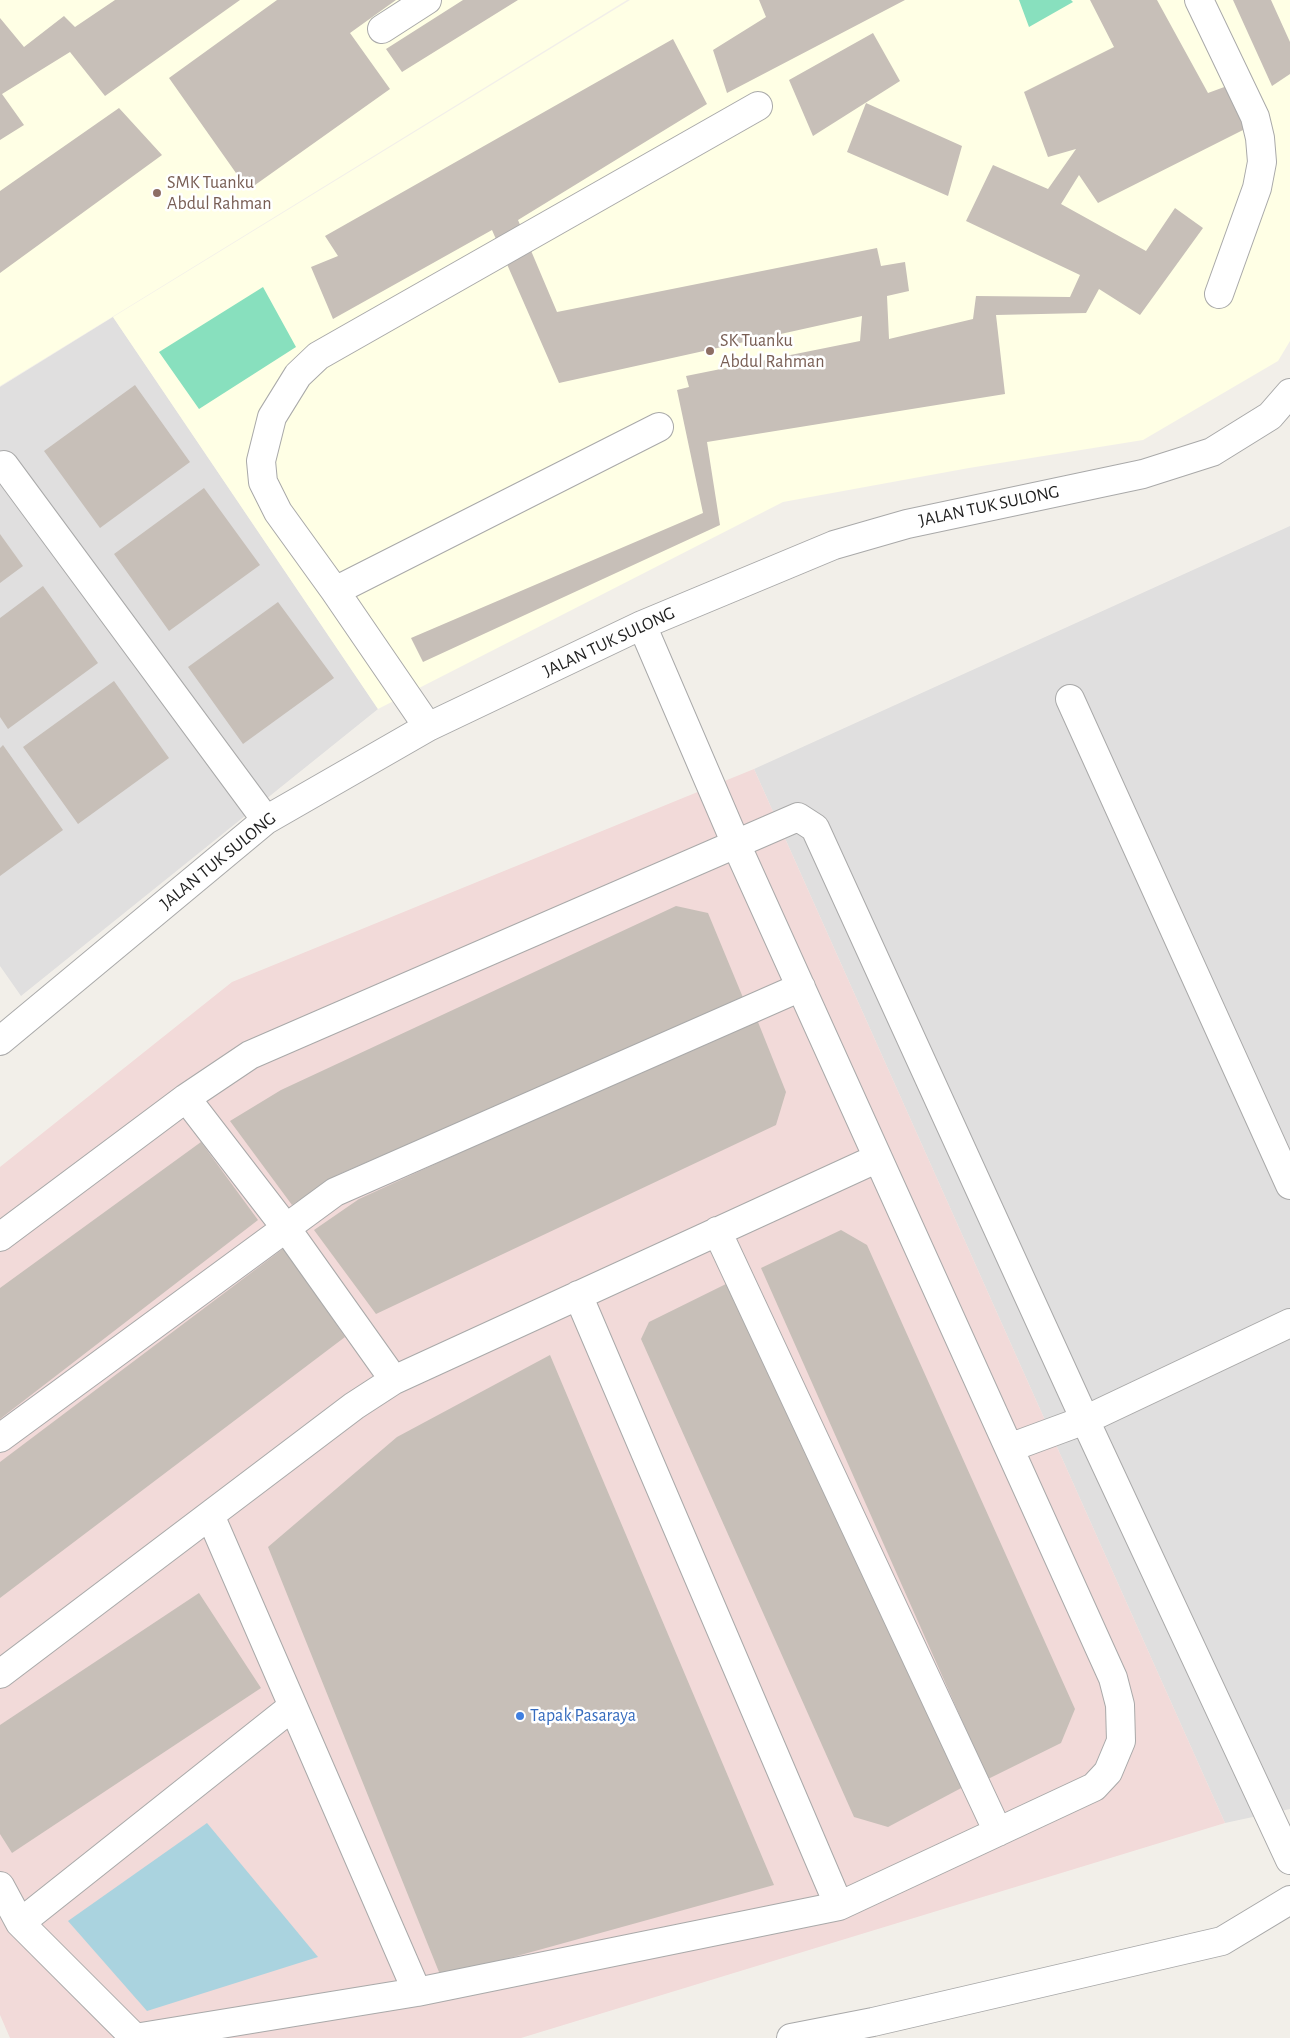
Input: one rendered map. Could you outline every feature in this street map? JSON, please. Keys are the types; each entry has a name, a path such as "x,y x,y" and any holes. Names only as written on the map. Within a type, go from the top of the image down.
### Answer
{"street":[{"path":"382,29 427,0"},
{"path":"1199,0 1255,117 1260,138 1262,162 1257,188 1219,294"},
{"path":"428,727 335,591 278,512 263,482 261,461 272,417 298,375 318,356 758,106"},
{"name":"JALAN TUK SULONG","path":"1,1038 266,820 428,727 642,625 834,545 907,524 1143,474 1212,452 1270,416 1290,393"},
{"path":"335,591 660,427"},
{"path":"4,465 266,820"},
{"path":"0,1886 20,1923 135,2038 417,1992 839,1906 1094,1787 1108,1772 1121,1741 1120,1705 1113,1678 736,844 642,625"},
{"path":"1070,699 1290,1185"},
{"path":"0,1237 186,1098 250,1055 798,817 815,828 1290,1860"},
{"path":"0,1438 335,1192 801,986"},
{"path":"186,1098 286,1228 394,1380"},
{"path":"0,1674 354,1406 394,1380 878,1158"},
{"path":"717,1232 998,1832"},
{"path":"578,1295 839,1906"},
{"path":"1009,1448 1086,1420 1290,1323"},
{"path":"210,1515 417,1992"},
{"path":"20,1923 292,1707"},
{"path":"791,2038 873,2022 1222,1941 1290,1900"}],"shaded area":[{"name":"SMK Tuanku Abdul Rahman","path":"0,0 627,0 0,386"},
{"name":"SK Tuanku Abdul Rahman","path":"630,0 1290,0 1290,341 1278,361 1143,440 969,468 783,502 378,709 113,317"},
{"path":"113,317 378,709 21,996 0,966 0,387"},
{"path":"1290,526 1290,1809 1225,1823 754,769"},
{"path":"754,769 1225,1823 521,2038 10,2038 0,2015 0,1167 232,982"}],"green space":[{"path":"1019,0 1071,0 1073,2 1029,27"},
{"path":"263,287 296,347 199,409 159,352"}],"water":[{"path":"207,1823 318,1957 147,2011 68,1921"}],"building":[{"path":"115,0 240,0 105,96 70,52 2,94 24,125 0,140 0,18 24,47 64,16 75,27"},
{"path":"277,0 396,0 350,33 390,89 248,190 169,78"},
{"path":"463,0 518,0 402,72 386,49"},
{"path":"759,0 905,0 727,93 713,50 766,17"},
{"path":"1090,0 1157,0 1208,93 1227,86 1245,129 1098,203 1079,175 1061,204 1146,251 1175,208 1203,228 1140,315 1099,289 1086,313 996,315 1005,394 707,442 720,525 423,662 411,638 703,513 677,390 689,387 686,376 860,341 862,316 559,383 492,230 333,319 311,267 338,256 325,236 673,39 707,104 518,220 557,312 877,248 881,266 905,262 909,291 887,296 889,339 973,319 976,296 1070,297 1080,275 966,221 993,165 1048,189 1076,149 1048,157 1024,92 1114,47"},
{"path":"1233,0 1271,0 1290,42 1290,74 1272,86"},
{"path":"873,33 900,81 813,136 789,80"},
{"path":"866,103 962,146 948,196 847,152"},
{"path":"119,108 162,155 0,273 0,191"},
{"path":"135,385 190,462 100,528 44,451"},
{"path":"204,488 260,565 169,631 114,554"},
{"path":"0,534 23,566 0,583"},
{"path":"43,586 98,663 8,729 0,717 0,618"},
{"path":"278,602 334,678 243,744 188,667"},
{"path":"114,681 169,758 78,824 23,747"},
{"path":"3,745 63,830 0,876 0,748"},
{"path":"676,906 708,913 744,1000 337,1175 292,1205 230,1121 281,1090"},
{"path":"756,1017 786,1092 776,1125 376,1314 314,1230 359,1199"},
{"path":"201,1142 258,1220 0,1419 0,1288"},
{"path":"841,1230 867,1245 1075,1709 1061,1743 988,1779 761,1268"},
{"path":"284,1248 345,1337 0,1598 0,1462"},
{"path":"730,1282 965,1786 888,1827 854,1817 641,1339 649,1322"},
{"name":"Tapak Pasaraya","path":"550,1355 774,1885 441,1977 268,1547 397,1437"},
{"path":"199,1593 261,1688 12,1853 0,1834 0,1725"}],"place":[{"name":"SMK Tuanku Abdul Rahman","path":"157,193"},
{"name":"SK Tuanku Abdul Rahman","path":"710,351"},
{"name":"Tapak Pasaraya","path":"520,1716"}]}
